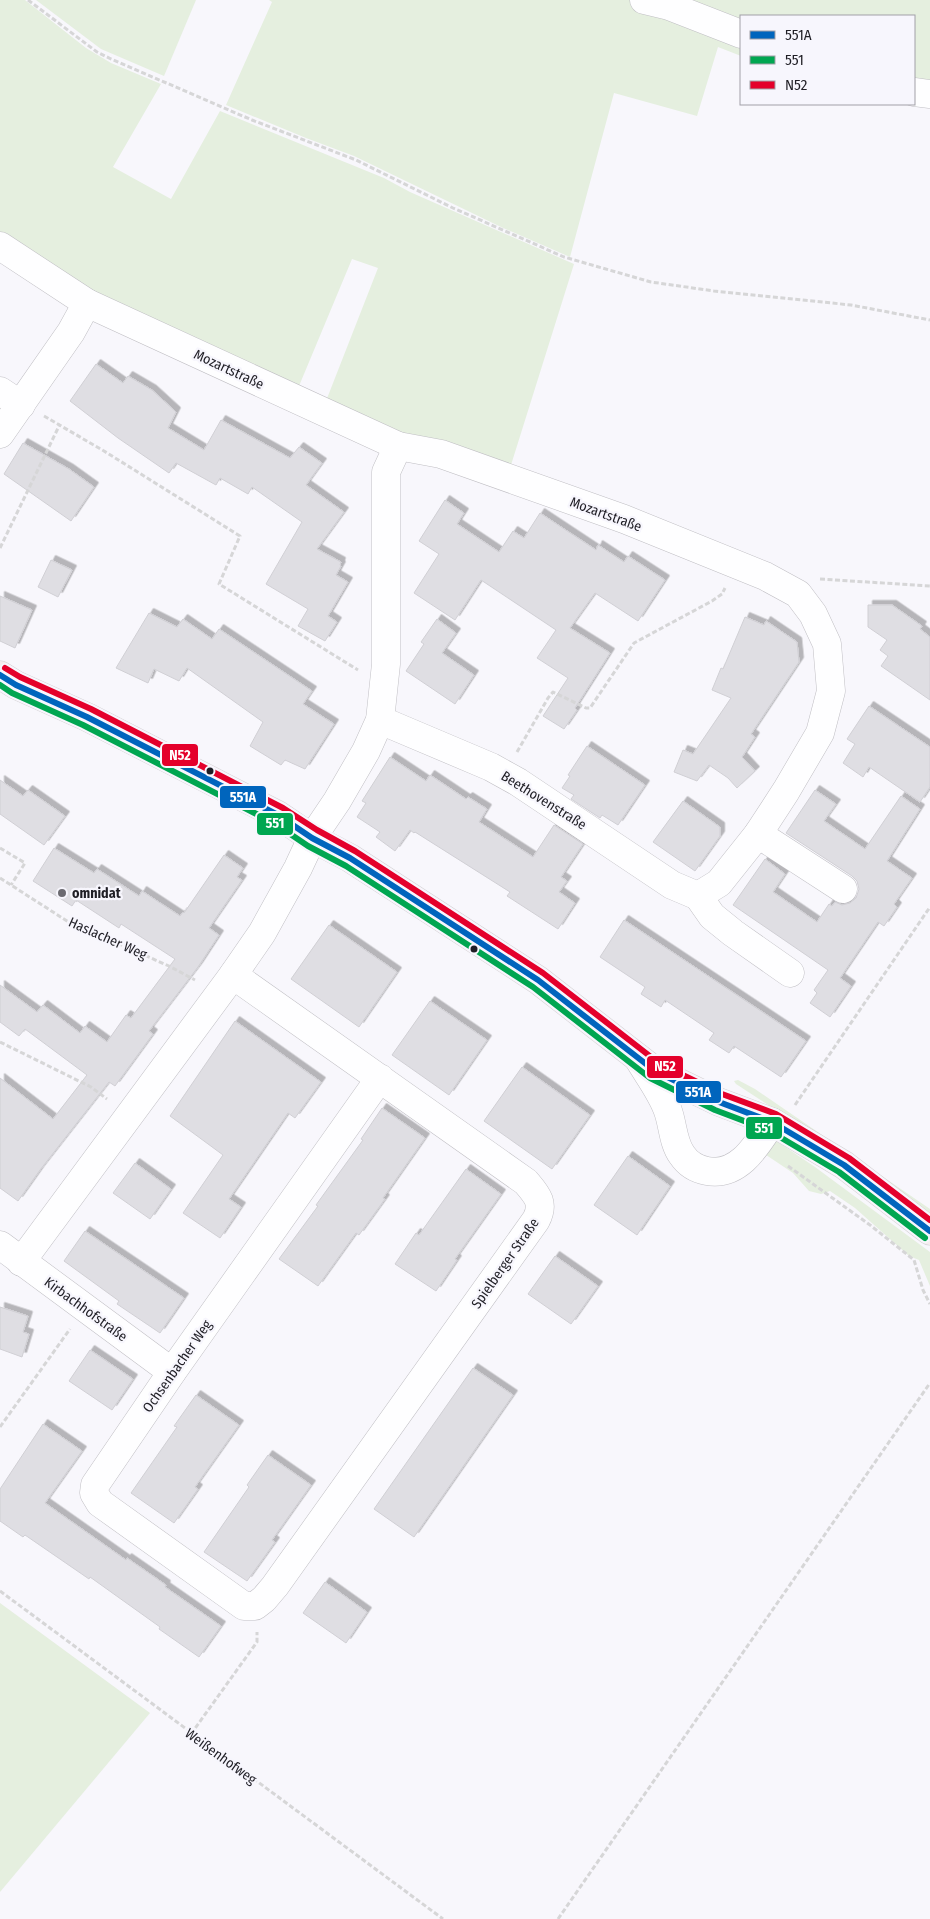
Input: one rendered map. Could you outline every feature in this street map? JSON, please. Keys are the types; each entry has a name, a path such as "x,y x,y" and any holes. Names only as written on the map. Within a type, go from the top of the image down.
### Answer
{"main road":[{"path":"0,675 16,685 87,717 278,814 312,838 350,858 538,980 655,1071 697,1091 782,1115 930,1231"}],"street":[{"path":"644,0 669,6 740,34"},
{"path":"915,92 930,94"},
{"name":"Mozartstraße","path":"0,246 87,303 398,446 441,454 624,519 765,576 798,594 813,614 827,644 831,691 820,733 758,834 718,884 698,896"},
{"path":"0,434 11,398 71,332 87,303"},
{"path":"7,1255 130,1115 165,1065 226,985 262,933 298,868 312,838 337,801 366,751 380,720 384,686 386,664 386,472 398,446"},
{"name":"Beethovenstraße","path":"380,720 504,774 578,821 672,885 698,896"},
{"path":"758,834 843,889"},
{"path":"698,896 712,916 790,973"},
{"name":"Spielberger Straße","path":"226,985 380,1078 526,1182 538,1195 541,1205 540,1214 276,1586 256,1606"},
{"path":"638,1058 668,1110 680,1154 690,1164 700,1170 713,1172 734,1167 745,1159 782,1115"},
{"name":"Ochsenbacher Weg","path":"256,1606 244,1606 232,1598 100,1503 94,1493 100,1477 172,1372 380,1078"},
{"name":"Kirbachhofstraße","path":"7,1255 172,1372"}],"path":[{"path":"28,0 97,52 111,59 252,120 356,160 453,208 564,257 651,282 714,291 851,305 930,320"},
{"path":"11,398 60,424 240,536 219,584 384,686"},
{"path":"0,548 60,424"},
{"path":"504,774 553,692 586,708 590,708 634,643 722,594 737,566"},
{"path":"818,578 930,586"},
{"path":"0,848 25,863 11,885"},
{"name":"Haslacher Weg","path":"0,878 67,921 170,966 226,985"},
{"path":"782,1115 930,907"},
{"path":"0,1042 91,1087 130,1115"},
{"path":"758,1144 870,1224 914,1260 923,1290 930,1304"},
{"path":"0,1427 71,1328 64,1322"},
{"path":"558,1919 930,1383"},
{"name":"Weißenhofweg","path":"0,1591 443,1919"},
{"path":"191,1734 257,1642 256,1606"}],"green space":[{"path":"0,0 25,0 86,48 111,63 161,84 113,167 171,199 220,111 384,178 410,192 574,264 511,465 421,436 395,437 326,401 378,268 352,259 299,386 186,333 116,303 55,270 0,233"},
{"path":"36,0 196,0 164,76 101,49"},
{"path":"269,0 635,0 740,38 740,56 718,47 697,116 614,93 570,257 501,227 354,156 226,105 272,2"},
{"path":"644,0 930,0 930,86 915,85 915,15 740,15 740,34"},
{"path":"738,1080 755,1089 930,1209 930,1216 855,1162 736,1084 734,1081"},
{"path":"766,1134 815,1167 930,1252 930,1286 919,1260 909,1256 855,1208 830,1191 821,1194 809,1191 793,1173 757,1149"},
{"path":"0,1603 150,1713 0,1892"}],"building":[{"path":"96,364 123,383 128,376 152,390 176,412 168,428 204,450 221,420 290,458 299,447 322,463 306,485 344,512 317,549 341,562 336,575 348,582 328,616 337,622 325,641 298,626 308,609 266,584 302,522 252,487 248,494 220,478 216,485 176,463 169,473 118,438 70,401"},
{"path":"23,443 69,469 94,487 71,521 4,474"},
{"path":"445,500 464,513 457,524 499,552 513,531 524,538 540,513 596,550 598,545 624,562 628,556 665,580 638,621 595,593 570,628 610,653 564,729 543,716 568,678 537,658 556,630 481,580 455,620 414,593 439,554 419,541"},
{"path":"51,560 72,570 58,597 38,587"},
{"path":"0,596 32,610 15,648 0,641"},
{"path":"868,605 892,605 922,626 920,629 930,637 930,700 881,666 888,656 880,650 887,640 868,627"},
{"path":"149,613 177,627 183,619 212,639 219,629 312,691 303,704 334,724 305,769 285,760 281,765 250,746 263,722 187,668 179,681 154,669 148,683 116,668"},
{"path":"745,617 764,625 766,621 797,642 799,662 751,734 755,737 742,757 755,771 737,788 728,778 709,765 697,781 674,772 683,750 693,754 731,698 712,690"},
{"path":"437,619 456,633 442,653 474,675 455,704 406,671 424,644 421,642"},
{"path":"869,706 930,747 930,787 920,802 869,767 863,777 843,763 855,744 847,739"},
{"path":"587,746 645,785 618,825 602,815 600,818 571,799 574,795 562,788"},
{"path":"390,757 426,781 430,775 466,799 468,797 487,809 479,822 533,857 554,825 583,844 561,877 567,881 559,892 575,903 558,929 507,896 510,892 415,832 410,830 395,851 376,837 380,832 357,817 366,803 362,801"},
{"path":"0,780 23,796 28,790 65,816 44,845 0,814"},
{"path":"815,790 836,804 824,821 865,849 901,796 920,809 887,861 912,878 894,904 897,907 884,926 878,922 840,978 851,986 830,1017 810,1003 817,993 814,990 828,970 733,905 765,859 785,874 773,892 817,922 829,904 832,906 835,902 842,905 850,903 856,898 859,889 857,881 852,876 786,833"},
{"path":"683,801 720,827 720,836 695,871 653,842"},
{"path":"54,848 94,873 97,869 139,896 142,891 180,916 224,855 243,868 237,877 242,880 209,928 219,935 198,967 149,1031 153,1034 115,1086 109,1082 18,1201 0,1188 0,1078 53,1119 87,1075 25,1029 19,1036 0,1022 0,985 37,1012 43,1005 80,1033 85,1026 107,1042 126,1015 131,1018 175,959 121,924 119,928 76,900 72,906 33,881"},
{"path":"624,920 806,1041 781,1077 734,1046 729,1053 709,1040 714,1033 665,1000 661,1007 641,994 645,987 600,957"},
{"path":"329,925 397,972 359,1027 291,979"},
{"path":"430,1001 487,1040 449,1095 392,1055"},
{"path":"235,1021 321,1082 295,1118 288,1113 229,1199 241,1207 220,1238 183,1213 223,1155 170,1116"},
{"path":"522,1067 590,1115 552,1169 484,1121"},
{"path":"382,1108 425,1138 359,1235 356,1233 318,1286 279,1259 318,1206 316,1205 363,1140 361,1139"},
{"path":"628,1156 670,1186 637,1235 594,1205"},
{"path":"135,1163 171,1189 150,1219 113,1193"},
{"path":"466,1169 501,1194 455,1259 457,1260 436,1291 395,1264 416,1233 419,1235"},
{"path":"85,1231 184,1298 160,1333 117,1304 119,1301 64,1261"},
{"path":"555,1256 598,1286 571,1324 528,1294"},
{"path":"0,1307 28,1316 23,1332 29,1334 22,1357 0,1349"},
{"path":"90,1350 133,1379 112,1410 69,1381"},
{"path":"473,1368 513,1395 414,1537 374,1509"},
{"path":"196,1395 239,1425 195,1487 198,1489 174,1523 131,1493 177,1427 174,1426"},
{"path":"43,1424 82,1451 45,1503 126,1560 127,1558 166,1585 165,1587 221,1626 199,1657 90,1577 89,1579 25,1535 23,1537 0,1521 0,1489"},
{"path":"268,1455 311,1485 272,1540 275,1542 247,1581 204,1552 249,1487 247,1485"},
{"path":"325,1582 367,1612 346,1643 303,1613"}],"transit line":[{"name":"N52","path":"5,668 20,677 91,709 283,808 355,851 543,973 660,1064 722,1094 776,1114 849,1158 930,1220"},
{"name":"551A","path":"0,675 16,685 87,717 278,815 312,838 350,858 538,980 655,1071 719,1102 772,1122 844,1165 930,1231"},
{"name":"551","path":"0,685 12,693 83,725 274,823 308,846 346,866 533,987 650,1078 715,1110 768,1130 839,1172 925,1238"}],"place":[{"name":"omnidat","path":"62,893"}]}
